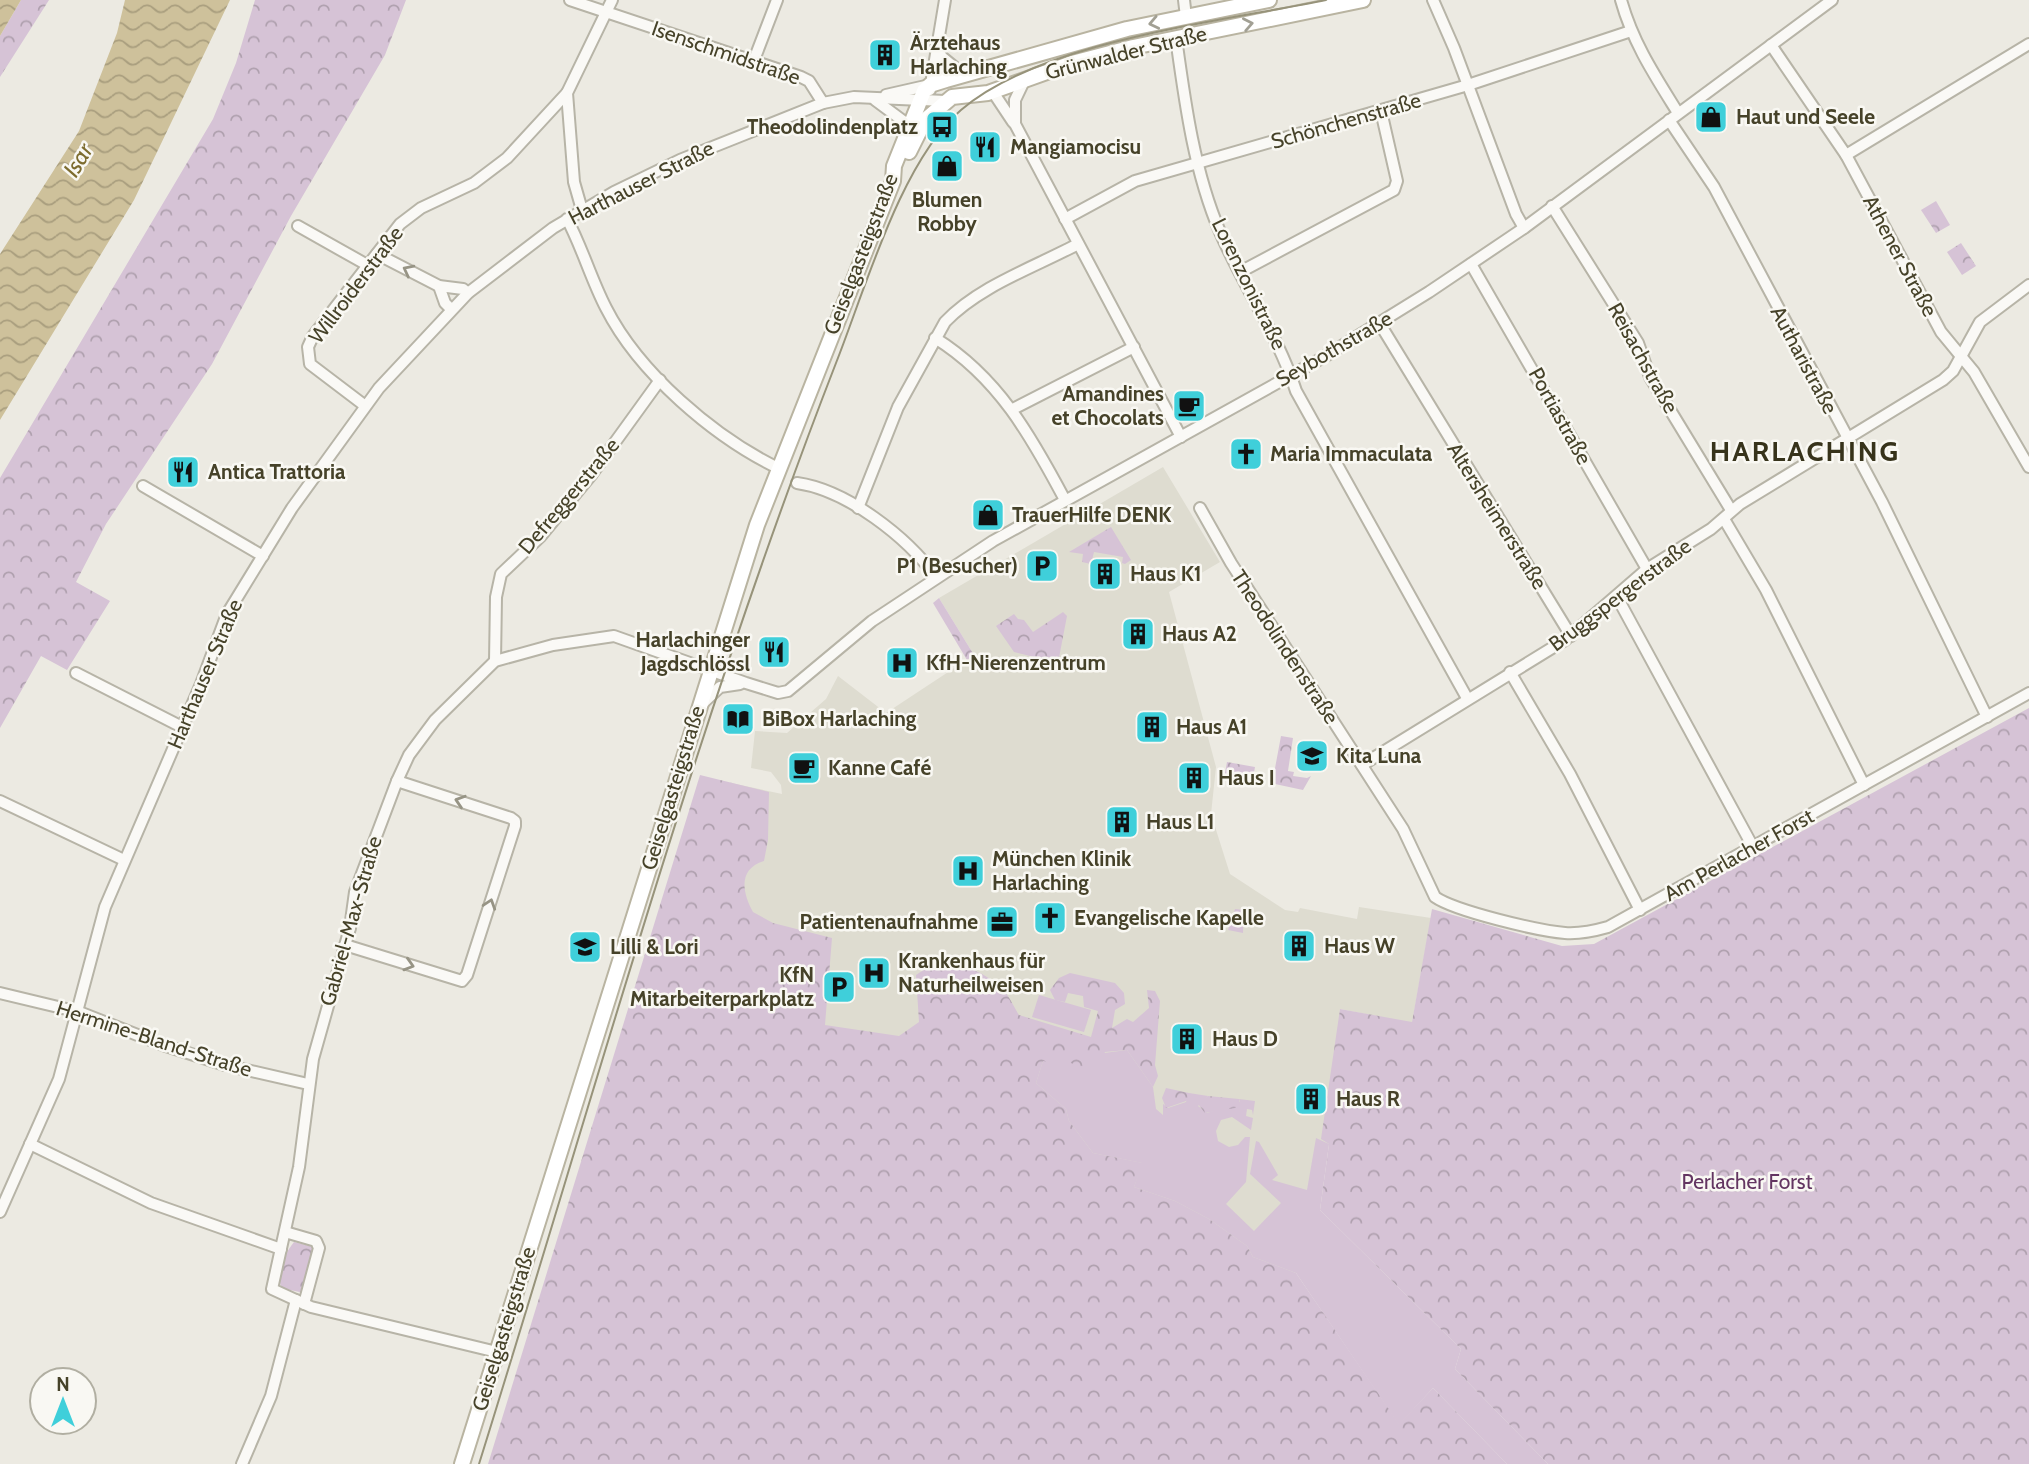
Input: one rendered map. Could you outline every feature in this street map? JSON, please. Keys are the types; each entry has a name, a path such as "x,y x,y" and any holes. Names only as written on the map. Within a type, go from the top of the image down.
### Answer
{"main road":[{"name":"Grünwalder Straße","path":"930,85 1080,41 1269,0"},
{"name":"Grünwalder Straße","path":"932,100 993,92 1096,56 1363,0"},
{"path":"993,92 989,81 994,67"},
{"name":"Geiselgasteigstraße","path":"462,1464 710,670 778,468 893,181 894,166 910,126 932,100 930,85"},
{"path":"893,181 925,120 932,100"}],"street":[{"name":"Isenschmidstraße","path":"570,0 754,60 808,81 823,103 854,97 932,100"},
{"path":"582,210 574,182 567,93 612,0"},
{"path":"754,60 777,0"},
{"name":"Geiselgasteigstraße","path":"930,85 945,0"},
{"path":"1184,0 1186,17"},
{"path":"1433,0 1516,214 1524,228"},
{"name":"Autharistraße","path":"1621,0 1631,31 1649,69 1882,502 1987,717"},
{"name":"Seybothstraße","path":"746,684 778,693 788,691 872,621 936,577 1065,500 1380,324 1524,228 1832,0"},
{"name":"Schönchenstraße","path":"1065,219 1135,181 1468,85 1631,31"},
{"name":"Lorenzonistraße","path":"1176,38 1198,163 1219,230 1291,375 1296,391 1468,698"},
{"path":"1846,155 2029,44"},
{"name":"Athener Straße","path":"1771,45 1846,155 1941,332 1974,372 2029,467"},
{"path":"936,47 942,57 964,75"},
{"path":"1015,124 1014,100 1025,79"},
{"name":"Isenschmidstraße","path":"873,98 930,85"},
{"path":"993,92 1015,124 1181,437"},
{"name":"Willroiderstraße","path":"364,405 316,372 307,355 313,336 400,224 421,208 474,183 507,158 567,93"},
{"path":"873,98 910,126"},
{"name":"Harthauser Straße","path":"0,1212 59,1079 79,1012 99,924 228,614 263,556 364,405 468,293 567,219 680,160 823,103"},
{"path":"1240,272 1394,190 1396,181 1381,111"},
{"name":"Reisachstraße","path":"1552,206 1638,343 1650,377 1727,515 1864,785"},
{"path":"567,219 606,309 623,336 660,380 723,435 778,468"},
{"path":"298,226 369,266"},
{"path":"858,508 898,407 935,338 955,310 1078,244"},
{"path":"377,254 439,286 463,289 468,293"},
{"name":"Portiastraße","path":"1471,264 1647,569"},
{"name":"Bruggspergerstraße","path":"1362,765 1510,671 1571,636 1647,569 1846,439 1943,380 1983,319 2029,285"},
{"path":"439,286 445,303 451,309"},
{"name":"Altersheimerstraße","path":"1380,324 1571,636"},
{"path":"935,338 962,355 1013,409 1065,500"},
{"path":"1013,409 1134,348"},
{"name":"Defreggerstraße","path":"495,661 496,597 501,575 540,537 563,509 660,380"},
{"path":"797,482 858,508 905,543 936,577"},
{"path":"143,486 263,556"},
{"name":"Theodolindenstraße","path":"1200,508 1231,563 1410,841 1433,894"},
{"path":"1617,597 1753,847"},
{"name":"Gabriel-Max-Straße","path":"300,1302 272,1289 299,1167 308,1084 323,1019 345,945 355,892 409,755 435,720 495,661 553,645 614,636 746,684"},
{"path":"1510,671 1570,774 1640,910"},
{"path":"76,673 182,727"},
{"path":"698,708 720,687 746,684"},
{"name":"Am Perlacher Forst","path":"1433,894 1455,906 1566,933 1608,927 2029,693"},
{"path":"345,945 463,981 467,975 515,821 397,781"},
{"path":"0,801 124,860"},
{"name":"Hermine-Bland-Straße","path":"0,993 79,1012 191,1055 308,1084"},
{"path":"30,1144 151,1203 281,1249"},
{"path":"242,1464 271,1396 319,1248 316,1241 285,1232"},
{"path":"300,1302 397,1330 497,1352"}],"shaded area":[{"name":"München Klinik Harlaching","path":"1163,467 1220,562 1169,592 1216,767 1211,814 1230,874 1285,910 1298,912 1300,908 1357,919 1359,907 1431,918 1412,1023 1340,1009 1329,1144 1296,1273 634,1141 731,783 782,794 781,785 771,772 751,768 755,731 787,733 826,699 838,676 886,713 974,655 939,598"}],"green space":[{"path":"21,0 49,0 0,77 0,36"},
{"path":"255,0 406,0 385,55 291,216 212,364 106,524 76,582 110,601 67,670 41,656 0,728 0,478 213,119 236,63"},
{"path":"1936,201 1950,225 1936,233 1921,210"},
{"path":"1961,243 1976,266 1962,275 1947,252"},
{"path":"1111,527 1131,560 1125,564 1122,563 1123,557 1094,552 1091,564 1082,562 1083,554 1069,552"},
{"path":"939,598 974,655 967,660 933,603"},
{"path":"1063,612 1067,616 1058,663 1014,652 996,626 1014,614 1018,619 1024,620 1033,632"},
{"name":"Perlacher Forst","path":"2029,708 2029,1464 1548,1464 1455,1369 1461,1349 1320,1210 1329,1144 1321,1139 1340,1009 1412,1022 1432,909 1562,946 1594,944"},
{"path":"1281,736 1293,738 1288,771 1294,772 1293,776 1311,776 1303,790 1275,784 1273,779"},
{"path":"1227,762 1255,767 1252,784 1224,779"},
{"path":"700,775 769,792 768,840 764,861 746,875 746,897 753,912 773,923 832,938 825,1025 899,1036 919,1022 916,975 937,965 959,966 981,973 1001,987 1019,1015 1091,1037 1098,1011 1084,1007 1083,996 1068,993 1065,1002 1055,1000 1050,990 1059,978 1070,973 1115,983 1124,993 1125,1004 1115,1010 1112,1028 1127,1019 1133,1022 1149,1008 1147,990 1155,991 1160,1001 1155,1065 1158,1076 1153,1087 1127,1050 1105,1052 1102,1060 1085,1072 1065,1059 1056,1063 1043,1061 1036,1083 1066,1109 1069,1121 1093,1153 1143,1163 1134,1187 1175,1201 1209,1219 1247,1246 1253,1257 1296,1273 1399,1424 1433,1388 1507,1464 488,1464"},
{"path":"1235,909 1244,910 1243,933 1228,930"},
{"path":"1039,995 1091,1010 1084,1032 1032,1017"},
{"path":"1127,1050 1153,1087 1156,1109 1163,1115 1163,1104 1168,1108 1186,1102 1189,1093 1208,1096 1198,1106 1207,1113 1240,1102 1239,1099 1255,1101 1253,1115 1252,1110 1247,1109 1246,1116 1253,1118 1251,1130 1232,1117 1221,1120 1216,1131 1218,1141 1229,1147 1238,1145 1245,1137 1250,1137 1246,1182 1226,1204 1254,1231 1281,1203 1250,1174 1256,1141 1278,1175 1272,1180 1307,1190 1316,1138 1329,1144 1320,1210 1461,1349 1455,1369 1548,1464 1507,1464 1433,1388 1399,1425 1296,1273 1253,1257 1247,1246 1209,1219 1175,1201 1134,1187 1142,1163 1093,1153 1069,1121 1066,1109 1036,1083 1043,1061"},
{"path":"1166,1088 1189,1093 1189,1100 1166,1108 1162,1098"},
{"path":"1208,1096 1239,1099 1240,1104 1235,1108 1205,1113 1198,1104"},
{"path":"294,1242 317,1248 304,1293 281,1288 282,1264"}],"water":[{"path":"0,0 21,0 0,36"},
{"name":"Isar","path":"125,0 230,0 134,200 0,420 0,254 79,131 117,33"}],"tram line":[{"path":"479,1464 648,911 737,635 872,264 920,161 961,110 996,86 1038,66 1134,37 1326,0"}],"place":[{"name":"Ärztehaus Harlaching","path":"885,55"},
{"name":"Haut und Seele","path":"1711,117"},
{"name":"Theodolindenplatz","path":"942,127"},
{"name":"Mangiamocisu","path":"985,147"},
{"name":"Blumen Robby","path":"947,166"},
{"name":"Amandines et Chocolats","path":"1189,406"},
{"name":"Maria Immaculata","path":"1246,454"},
{"name":"Antica Trattoria","path":"183,472"},
{"name":"TrauerHilfe DENK","path":"988,515"},
{"name":"P1 (Besucher)","path":"1042,566"},
{"name":"Haus K1","path":"1105,574"},
{"name":"Haus A2","path":"1138,634"},
{"name":"Harlachinger Jagdschlössl","path":"774,652"},
{"name":"KfH-Nierenzentrum","path":"902,663"},
{"name":"BiBox Harlaching","path":"738,719"},
{"name":"Haus A1","path":"1152,727"},
{"name":"Kita Luna","path":"1312,756"},
{"name":"Kanne Café","path":"804,768"},
{"name":"Haus I","path":"1194,778"},
{"name":"Haus L1","path":"1122,822"},
{"name":"München Klinik Harlaching","path":"968,871"},
{"name":"Evangelische Kapelle","path":"1050,918"},
{"name":"Patientenaufnahme","path":"1002,922"},
{"name":"Haus W","path":"1299,946"},
{"name":"Lilli & Lori","path":"585,947"},
{"name":"Krankenhaus für Naturheilweisen","path":"874,973"},
{"name":"KfN Mitarbeiterparkplatz","path":"839,987"},
{"name":"Haus D","path":"1187,1039"},
{"name":"Haus R","path":"1311,1099"}],"district":[{"name":"HARLACHING","path":"1805,451"}]}
